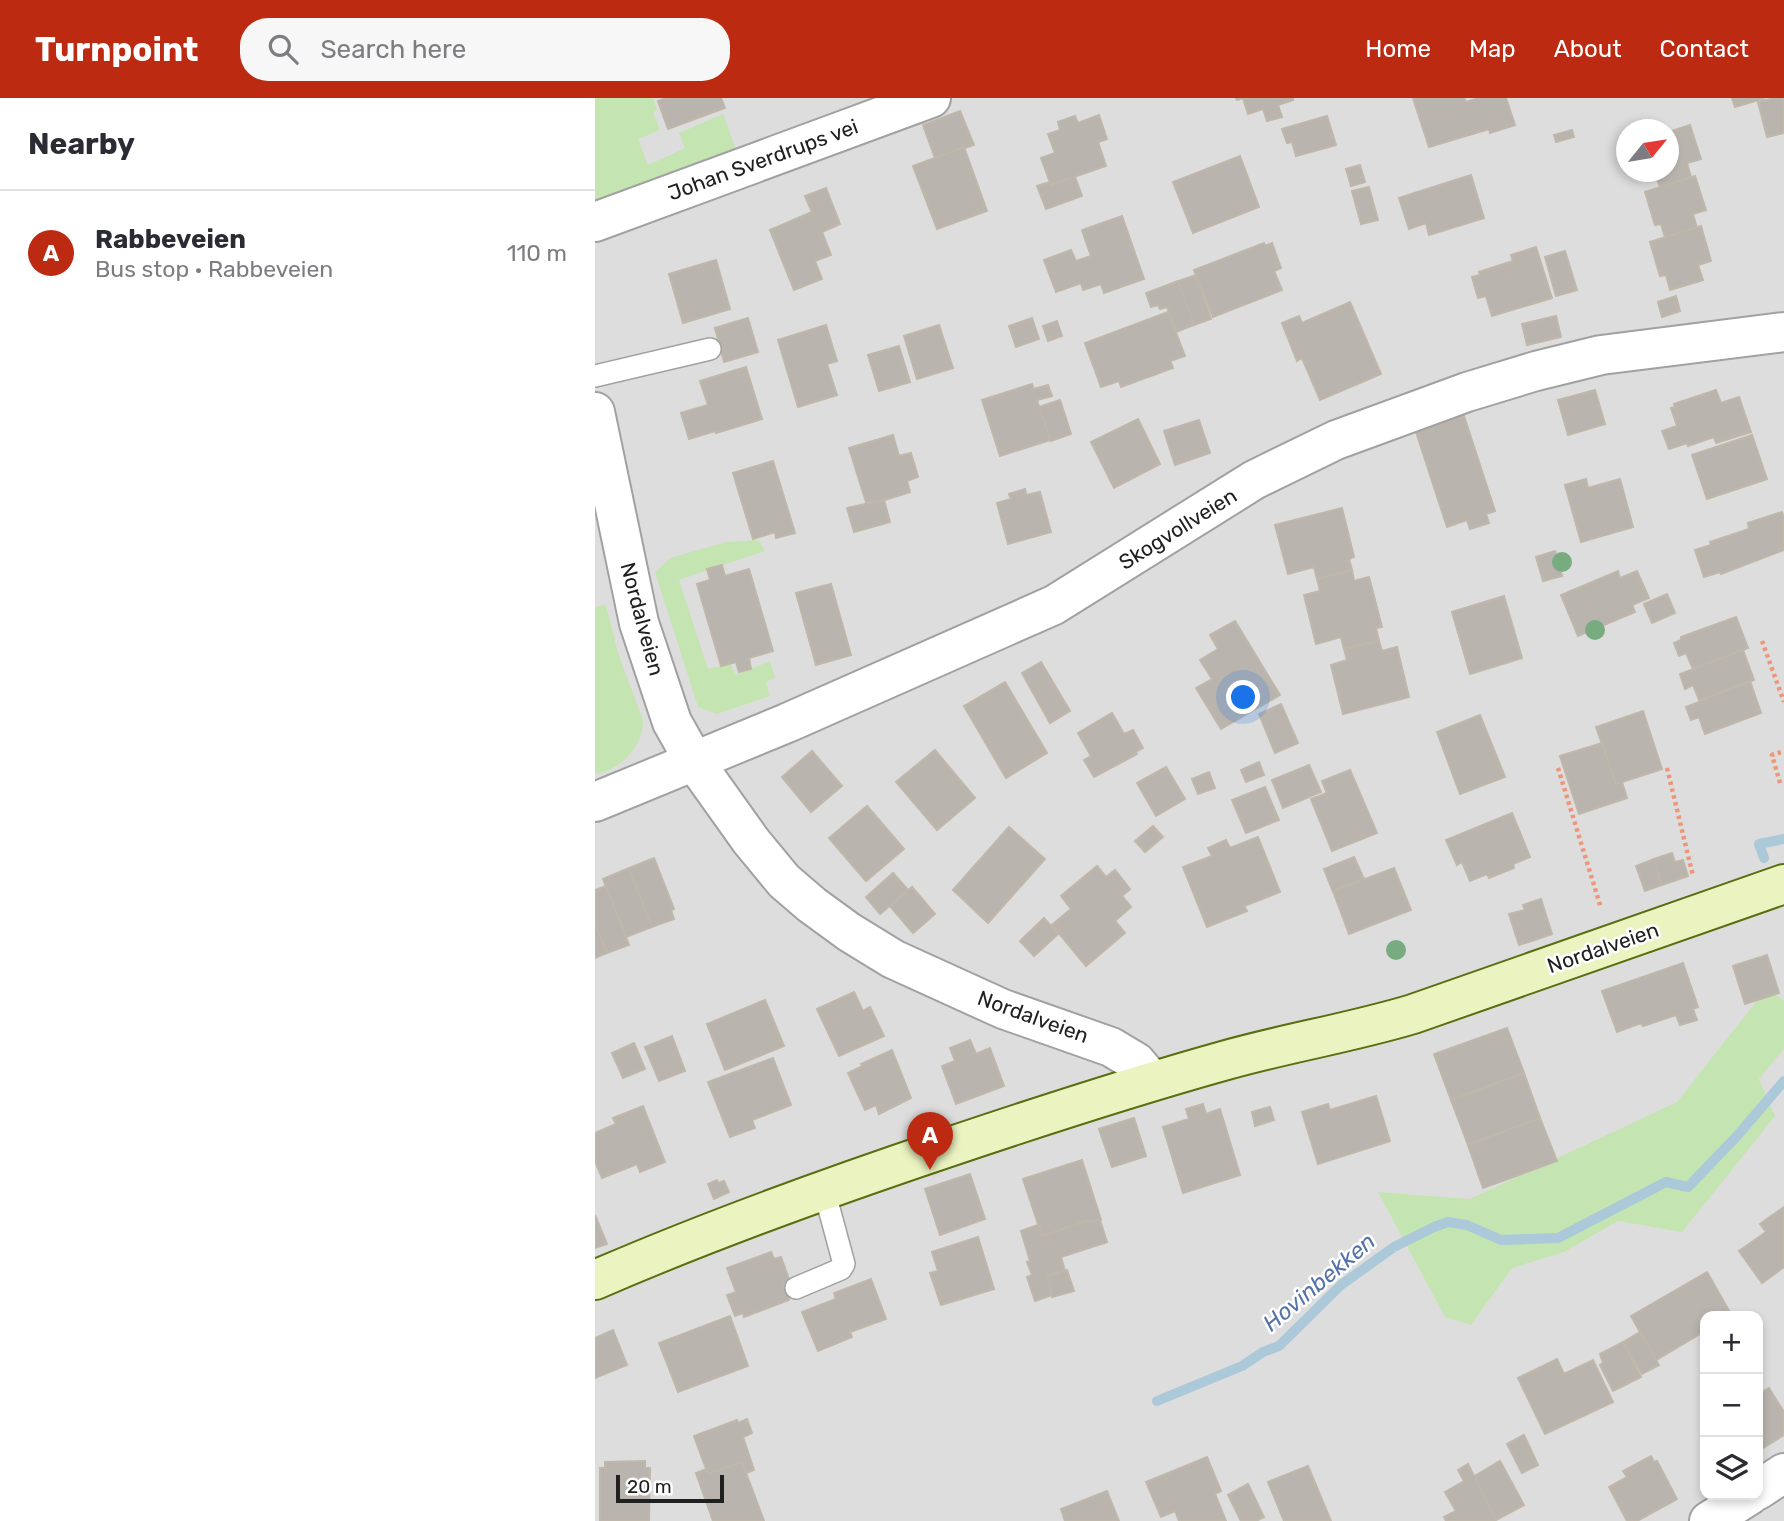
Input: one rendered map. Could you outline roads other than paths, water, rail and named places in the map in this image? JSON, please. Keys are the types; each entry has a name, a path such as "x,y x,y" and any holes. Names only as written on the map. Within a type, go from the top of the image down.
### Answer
{"street":[{"name":"Johan Sverdrups vei","path":"595,222 931,98"},
{"name":"Skogvollveien","path":"595,802 787,723 1054,605 1254,480 1336,439 1467,392 1601,355 1784,332"},
{"name":"Nordalveien","path":"595,412 639,623 672,722 727,810 785,881 849,932 893,959 1003,1009 1111,1047 1136,1062 1152,1081 1266,1050 1367,1028 1413,1014 1784,884"},
{"path":"595,1280 665,1250 824,1190 1075,1104 1152,1081"},
{"path":"1763,1487 1784,1473"},
{"path":"1709,1521 1742,1500"}],"lane":[{"path":"595,376 711,349"},
{"path":"796,1289 841,1269 844,1264 824,1190"}],"waterway":[{"name":"Hovinbekken","path":"1764,858 1759,844 1784,839"},
{"name":"Hovinbekken","path":"1157,1401 1242,1366 1263,1352 1279,1346 1341,1285 1394,1247 1434,1227 1448,1222 1467,1225 1501,1240 1558,1238 1666,1182 1688,1187 1784,1081"}],"place":[{"name":"Rabbeveien","path":"930,1170"}]}
